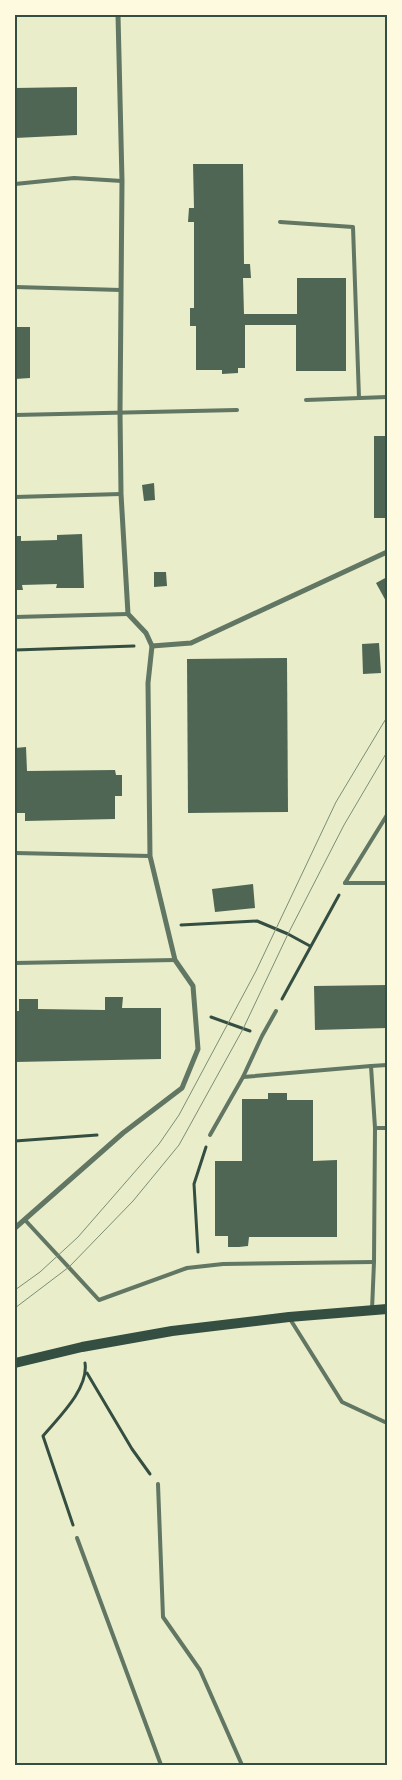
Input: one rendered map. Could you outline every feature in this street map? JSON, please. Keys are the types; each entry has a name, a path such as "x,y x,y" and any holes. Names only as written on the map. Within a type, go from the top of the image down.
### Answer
{"main road":[{"path":"15,1363 82,1347 172,1330 289,1317 387,1309"}],"street":[{"path":"15,1228 123,1133 182,1088 198,1049 194,986 175,960 150,856 148,683 152,646 146,633 128,614 121,494 122,182 118,15"},
{"path":"152,646 191,643 387,552"}],"lane":[{"path":"15,184 74,178 122,182"},
{"path":"280,222 353,227 359,398"},
{"path":"15,287 121,290"},
{"path":"306,400 387,397"},
{"path":"15,415 237,410"},
{"path":"15,497 121,494"},
{"path":"15,617 128,614"},
{"path":"346,883 387,815"},
{"path":"15,853 150,856"},
{"path":"346,883 387,883"},
{"path":"15,963 175,960"},
{"path":"210,1135 243,1077 276,1011"},
{"path":"243,1077 387,1065"},
{"path":"371,1066 375,1128 372,1310"},
{"path":"375,1128 387,1128"},
{"path":"25,1220 99,1300 187,1268 223,1264 374,1262"},
{"path":"289,1317 342,1402 387,1423"},
{"path":"158,1484 163,1617 200,1670 242,1765"},
{"path":"77,1538 161,1765"}],"path":[{"path":"15,650 152,646"},
{"path":"276,1011 346,883"},
{"path":"167,925 257,921 310,946"},
{"path":"195,1011 262,1036"},
{"path":"15,1141 123,1133"},
{"path":"199,1267 194,1184 210,1135"},
{"path":"82,1347 87,1374 132,1449 158,1484"},
{"path":"77,1538 43,1436 73,1400 87,1374"}],"building":[{"path":"77,87 77,135 15,138 15,88"},
{"path":"193,164 243,164 244,264 250,264 251,278 243,278 244,314 297,314 297,278 346,278 346,371 296,371 296,325 245,325 245,368 238,368 238,373 222,374 222,370 196,370 196,326 190,326 190,308 194,308 194,222 188,222 189,208 194,208"},
{"path":"15,327 30,327 30,378 15,379"},
{"path":"374,436 387,436 387,518 374,518"},
{"path":"154,483 155,500 144,501 142,485"},
{"path":"82,534 84,588 56,588 57,584 22,585 23,590 15,590 15,536 21,536 21,541 57,540 57,535"},
{"path":"154,572 166,572 167,586 154,587"},
{"path":"387,577 387,603 376,583"},
{"path":"379,643 381,673 363,674 362,644"},
{"path":"287,658 288,812 188,813 187,659"},
{"path":"26,747 27,771 115,770 116,775 122,775 122,796 115,796 115,819 25,821 25,813 15,813 15,748"},
{"path":"253,884 255,908 215,912 212,889"},
{"path":"387,985 387,1028 315,1030 314,986"},
{"path":"105,997 123,997 122,1008 161,1008 161,1059 15,1062 15,1011 19,1011 19,999 38,999 38,1009 105,1010"},
{"path":"268,1093 287,1093 287,1100 313,1100 313,1161 337,1160 337,1237 249,1237 248,1246 228,1247 228,1236 215,1236 215,1161 242,1161 242,1099 268,1099"}],"tram line":[{"path":"15,1290 40,1272 78,1237 159,1144 179,1115 256,971 336,802 387,717"},
{"path":"15,1308 69,1267 133,1201 179,1145 243,1029 288,934 344,825 387,752"}]}
